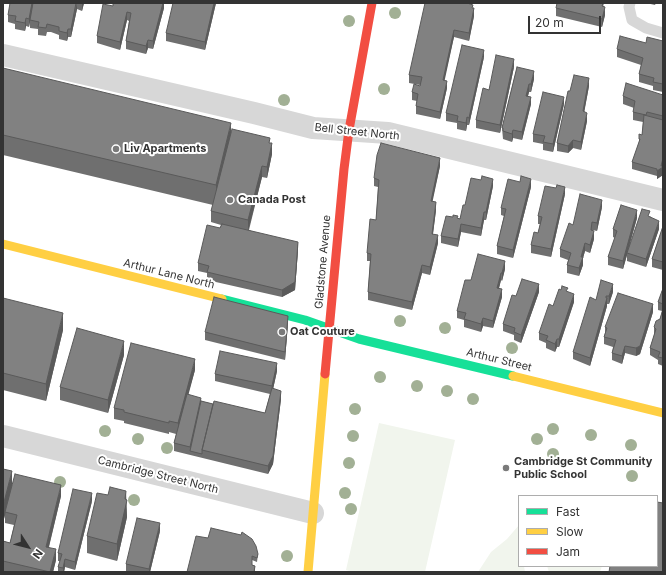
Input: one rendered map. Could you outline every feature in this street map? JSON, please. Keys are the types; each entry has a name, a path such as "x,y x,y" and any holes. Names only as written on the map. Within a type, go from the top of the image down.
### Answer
{"street":[{"name":"Gladstone Avenue","path":"308,572 329,328 349,130 372,3"},
{"name":"Bell Street North","path":"3,55 313,128 388,133 663,200"},
{"name":"Arthur Lane North","path":"3,244 298,318 329,328"},
{"name":"Arthur Street","path":"329,328 359,339 663,413"},
{"name":"Cambridge Street North","path":"3,436 313,513"}],"lane":[{"path":"630,3 628,7 632,20 646,28 663,33"}],"shaded area":[{"path":"379,423 455,440 425,572 355,572 346,570"},
{"path":"518,526 518,567 524,567 525,572 478,572 491,552 507,539"},
{"path":"547,567 602,567 600,572 549,572"}],"building":[{"path":"10,3 32,3 29,19 26,18 25,23 15,21 16,16 8,15"},
{"path":"33,3 76,3 71,29 68,29 67,33 59,31 59,27 47,24 46,28 38,27 39,22 30,20"},
{"path":"113,3 163,3 153,41 148,40 146,46 126,41 131,13 127,12 120,42 97,36 103,4 113,6"},
{"path":"173,3 214,3 205,42 166,33"},
{"path":"425,3 467,3 473,5 472,8 474,8 469,33 454,30 443,80 447,81 440,112 416,106 418,94 412,92 414,84 420,86 422,77 409,75"},
{"path":"557,3 603,3 602,6 605,7 602,19 556,8"},
{"path":"620,36 646,43 647,37 663,41 663,84 653,82 654,78 639,74 643,58 617,49"},
{"path":"462,45 484,50 469,118 467,117 466,123 457,121 458,116 446,113"},
{"path":"496,55 514,59 500,125 476,120 483,88 489,90"},
{"path":"517,67 534,71 526,96 531,97 522,132 513,130 512,134 503,131 502,128"},
{"name":"Liv Apartments","path":"3,68 231,123 216,185 3,135"},
{"path":"574,75 589,78 583,111 587,113 581,142 573,140 568,146 557,143 568,91 570,91"},
{"path":"626,83 663,95 663,116 647,112 646,115 633,112 635,101 623,96"},
{"path":"543,92 564,97 553,144 543,142 545,136 533,134"},
{"path":"644,115 663,120 663,158 661,166 663,167 657,171 657,169 632,162 640,139 639,134 642,135"},
{"path":"232,129 270,138 269,143 272,143 267,167 262,166 248,220 211,211"},
{"path":"381,143 440,158 431,201 436,202 432,234 438,235 430,267 422,265 412,302 368,292 371,254 367,253 370,219 376,220 379,180 374,178 377,155"},
{"path":"482,176 493,179 481,228 461,224 458,239 441,236 446,216 458,216 457,218 460,219 463,205 465,205 471,178 481,180"},
{"path":"521,176 531,179 513,250 497,246 506,209 501,208 508,179 520,182"},
{"path":"557,185 565,187 551,249 531,245 534,232 538,233 542,217 538,216 545,186 556,188"},
{"path":"580,194 602,200 597,223 592,222 591,230 594,231 590,245 585,243 581,257 583,257 579,268 567,265 571,253 560,249 569,223 573,225"},
{"path":"621,205 637,210 623,261 608,257 617,231 613,229"},
{"path":"642,209 650,211 648,216 659,221 646,259 627,253"},
{"path":"222,224 298,242 295,282 282,290 207,272 209,266 198,263 207,225 220,228"},
{"path":"663,226 663,262 652,259"},
{"path":"478,254 505,261 497,288 502,289 493,321 483,318 481,324 464,319 466,313 457,311 465,280 471,280"},
{"path":"522,279 539,284 521,335 514,332 515,328 503,324 512,295 516,296"},
{"path":"601,280 613,284 609,296 606,296 607,298 590,358 573,352 590,297 596,300"},
{"path":"562,286 568,288 566,291 574,294 559,339 557,339 555,344 546,340 548,336 539,333 549,304 553,306 559,289 561,290"},
{"path":"663,291 663,304 658,302"},
{"path":"618,293 653,304 640,346 636,348 625,346 622,356 612,353 616,340 604,337 607,328 605,327"},
{"path":"214,297 288,316 285,352 205,332"},
{"path":"3,298 63,313 46,384 3,373"},
{"path":"663,309 663,358 658,357 660,352 650,348 656,329 654,327 656,321 660,319"},
{"path":"77,328 124,341 108,400 60,387"},
{"path":"131,343 195,359 178,423 169,421 169,423 124,412 124,410 114,408"},
{"path":"220,351 277,363 272,386 215,374"},
{"path":"272,388 281,391 273,456 268,466 202,450 214,401 265,413"},
{"path":"187,394 201,398 190,447 174,443"},
{"path":"201,401 213,404 202,454 190,451"},
{"path":"3,469 12,471 3,506"},
{"path":"15,474 61,485 46,547 56,549 50,572 3,561 3,541 10,543 17,515 5,512"},
{"path":"110,487 126,491 125,499 127,500 117,544 87,536 97,493 108,495"},
{"path":"73,489 92,493 75,562 65,559 63,568 58,567 62,554 58,553"},
{"path":"658,502 663,503 663,572 609,572 610,567 658,567"},
{"path":"137,518 160,523 149,569 126,564"},
{"path":"211,528 241,535 242,532 252,539 258,554 257,558 252,556 252,565 255,566 254,572 187,572 196,536 208,538"}],"traffic: fast":[{"path":"222,299 305,320 359,339 513,376"}],"traffic: slow":[{"path":"3,244 222,299"},
{"path":"308,572 325,374"},
{"path":"513,376 663,413"}],"traffic: jam":[{"path":"325,374 344,169 349,130 372,3"}],"place":[{"name":"Liv Apartments","path":"116,149"},
{"name":"Canada Post","path":"230,200"},
{"name":"Oat Couture","path":"282,332"},
{"name":"Cambridge St Community Public School","path":"506,468"}]}
